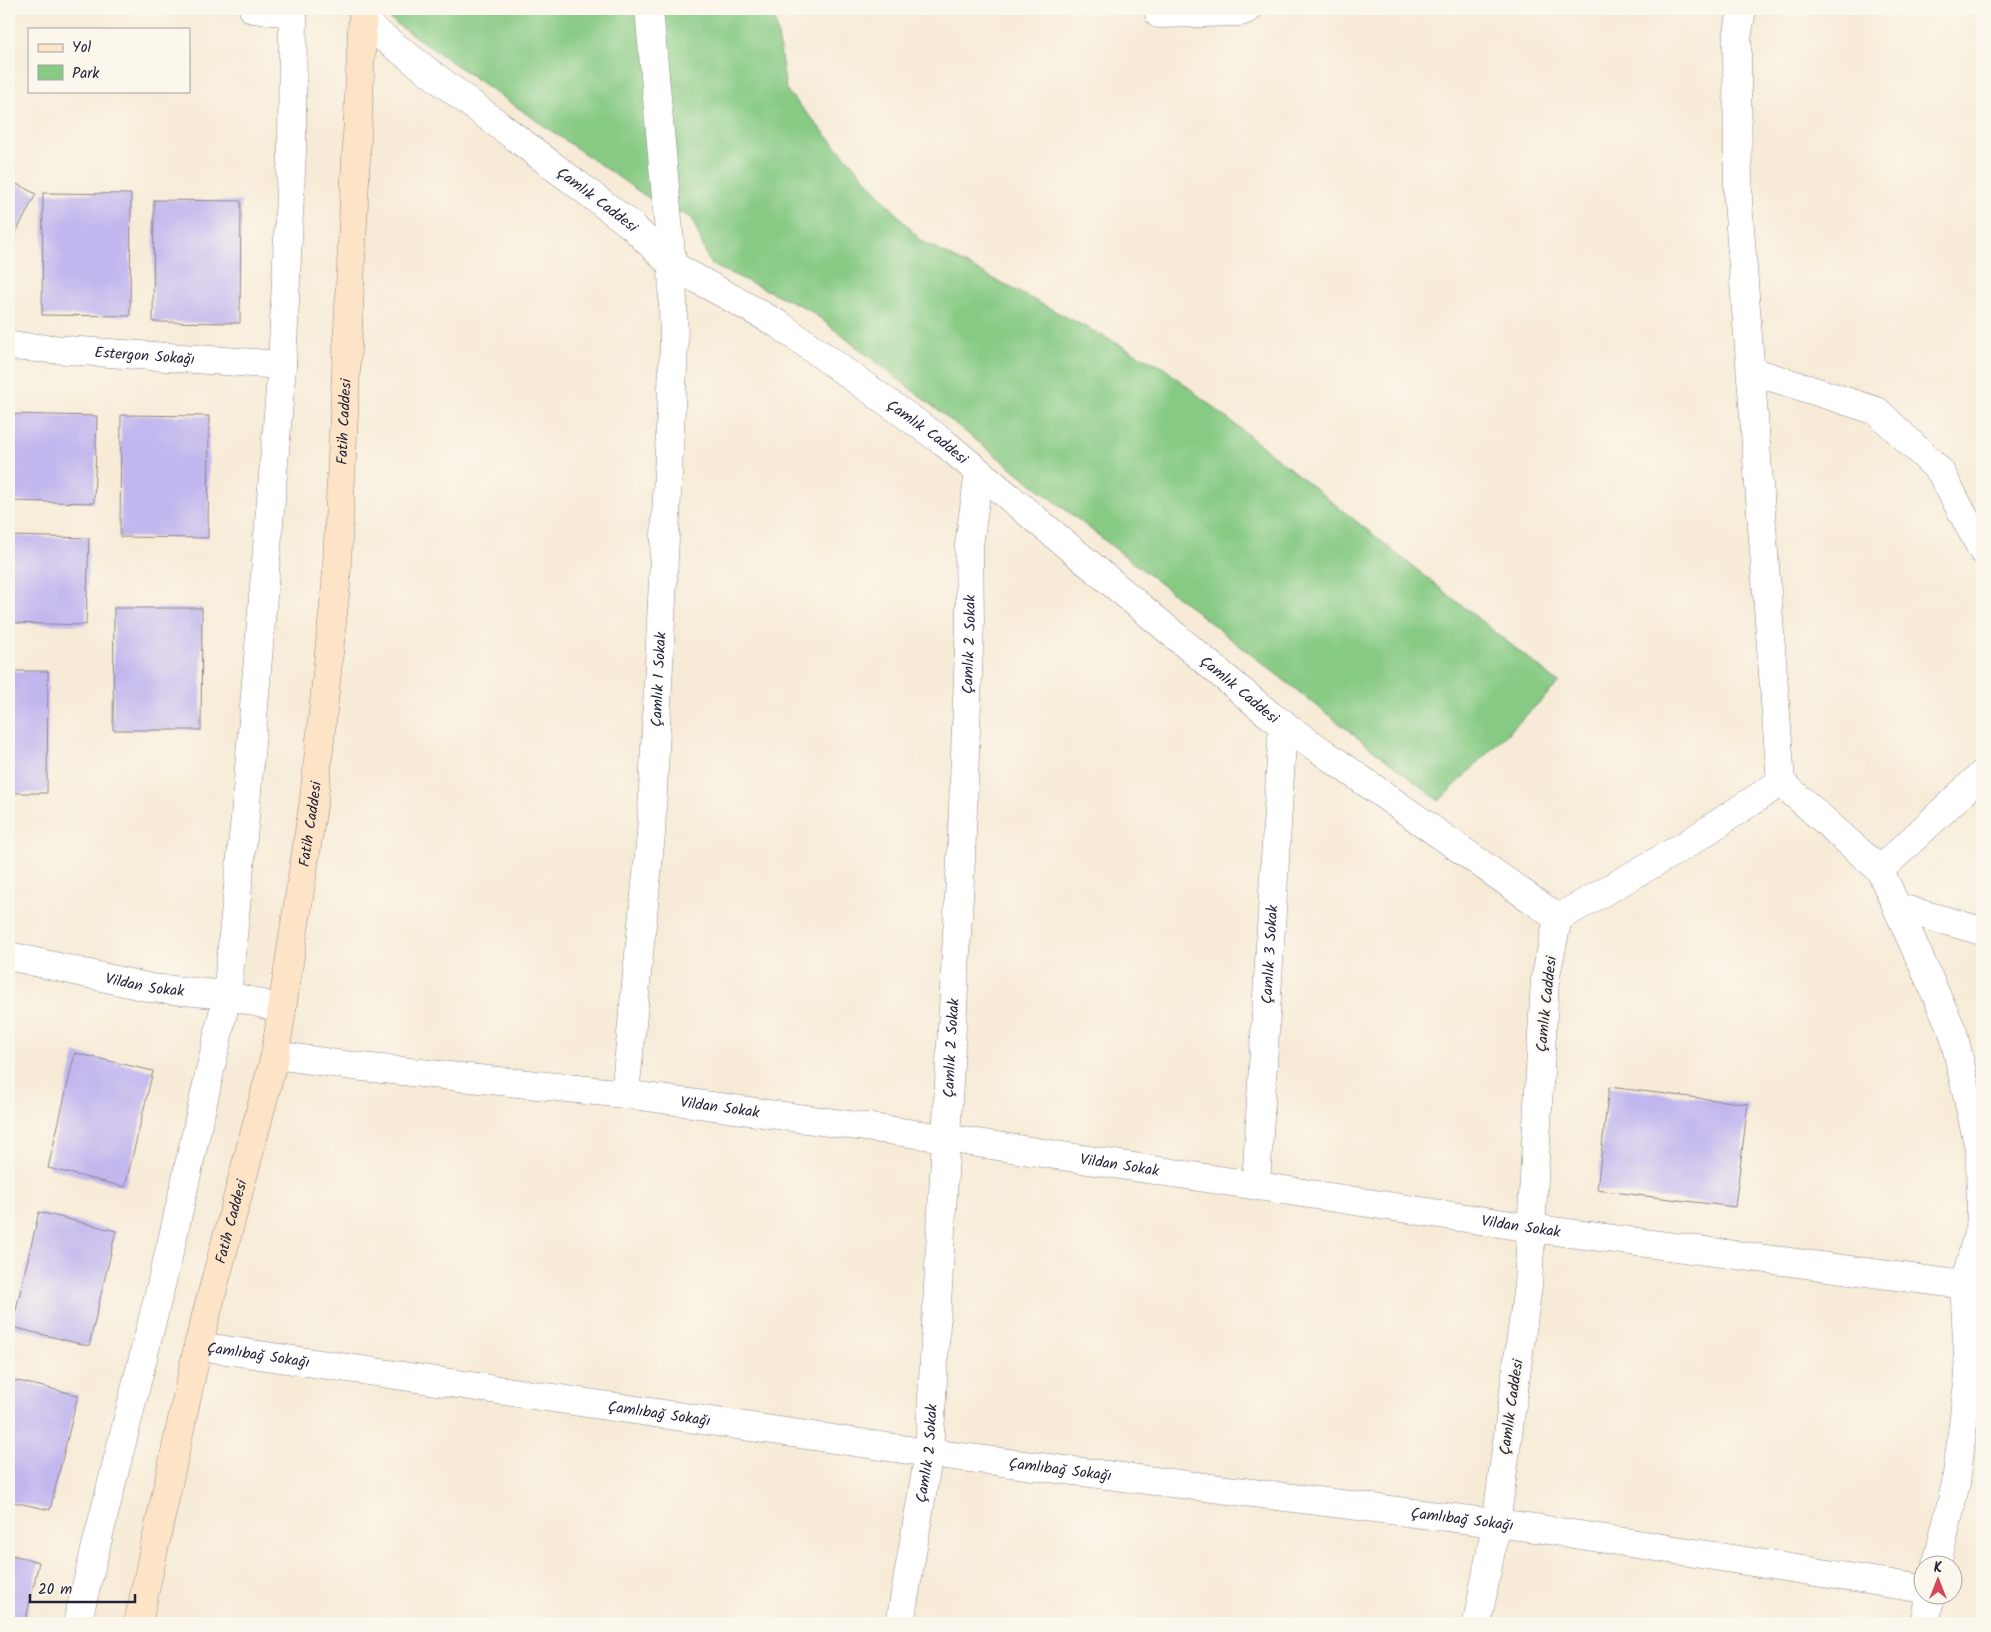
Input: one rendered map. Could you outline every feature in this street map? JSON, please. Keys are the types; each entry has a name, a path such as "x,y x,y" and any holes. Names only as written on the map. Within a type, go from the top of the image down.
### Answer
{"main road":[{"name":"Fatih Caddesi","path":"138,1623 198,1346 275,1055 314,799 336,585 363,15"}],"street":[{"path":"77,1623 172,1241 227,995 245,817 282,365 292,151 293,11 253,9"},
{"name":"Çamlık 1 Sokak","path":"626,1094 651,834 674,346 672,265 649,9"},
{"path":"1159,14 1241,12 1248,9"},
{"path":"1742,9 1737,39 1738,201 1781,782 1880,870 1953,1032 1980,1153 1982,1222 1964,1284 1968,1374 1956,1483 1939,1554"},
{"name":"Çamlık Caddesi","path":"363,15 631,225 672,265 778,324 942,441 1152,617 1283,723 1558,918 1546,980 1528,1284 1496,1524 1477,1623"},
{"name":"Estergon Sokağı","path":"9,346 282,365"},
{"path":"1752,371 1877,411 1940,471 1982,550"},
{"name":"Çamlık 2 Sokak","path":"900,1623 928,1453 961,860 970,622 969,545 979,472"},
{"name":"Çamlık 3 Sokak","path":"1256,1185 1283,723"},
{"path":"1880,870 1982,774"},
{"path":"1558,918 1684,846 1781,782"},
{"path":"1897,907 1982,931"},
{"name":"Vildan Sokak","path":"9,956 151,988 227,995 282,1009"},
{"name":"Vildan Sokak","path":"275,1055 353,1066 626,1094 945,1138 1531,1228 1964,1284"},
{"name":"Çamlıbağ Sokağı","path":"198,1346 928,1453 1496,1524 1914,1587"},
{"path":"1926,1623 1929,1604"}],"green space":[{"path":"393,9 774,9 786,90 921,241 1164,368 1559,683 1439,801 808,309 710,264 692,218 647,197 391,20"}],"building":[{"path":"9,180 36,194 9,246"},
{"path":"43,193 131,194 130,316 42,315"},
{"path":"154,200 241,201 240,323 153,322"},
{"path":"9,414 97,416 94,503 9,501"},
{"path":"121,415 209,416 208,538 120,537"},
{"path":"9,536 89,538 86,625 9,623"},
{"path":"114,608 202,608 201,730 113,730"},
{"path":"9,671 48,671 47,793 9,793"},
{"path":"75,1053 153,1071 125,1187 48,1168"},
{"path":"1609,1087 1748,1104 1735,1207 1597,1190"},
{"path":"39,1212 116,1231 89,1346 12,1327"},
{"path":"9,1379 78,1395 50,1510 9,1501"},
{"path":"9,1554 39,1562 25,1623 9,1623"}]}
